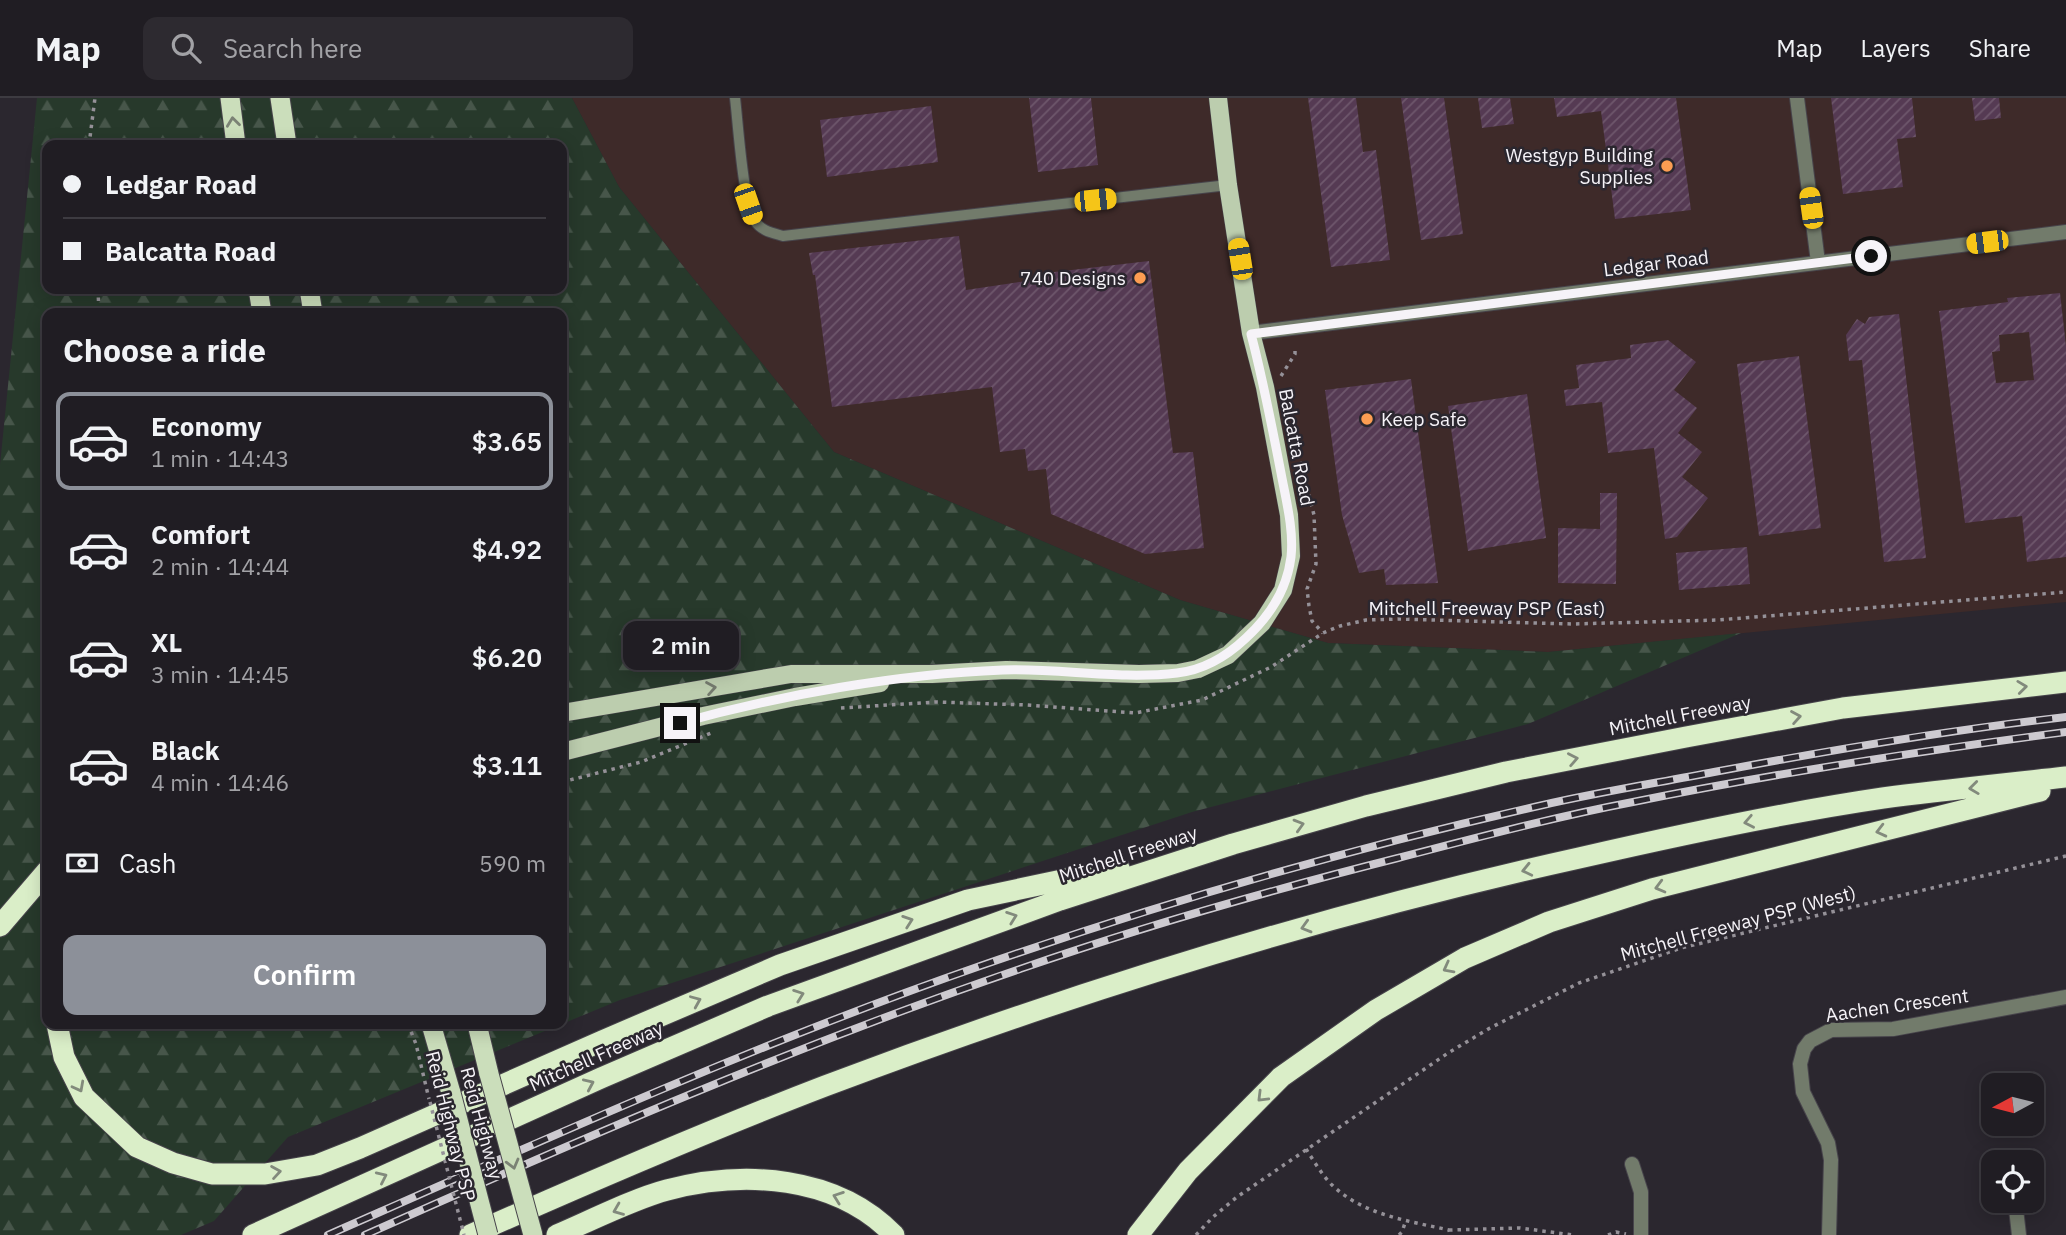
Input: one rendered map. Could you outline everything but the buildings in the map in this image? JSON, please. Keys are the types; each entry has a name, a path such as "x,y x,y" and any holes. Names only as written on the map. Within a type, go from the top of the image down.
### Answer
{"highway":[{"path":"230,98 235,140"},
{"path":"280,98 286,140"},
{"name":"Mitchell Freeway","path":"253,1235 768,1006 1060,900 1233,844 1366,806 1506,772 1843,708 2066,682"},
{"path":"470,1235 699,1136 825,1086 1068,999 1211,954 1475,881 1668,838 1883,798 2066,777"},
{"path":"1138,1235 1188,1171 1282,1077 1376,1010 1465,958 1549,922 1652,889 2066,785"},
{"path":"58,1029 64,1057 84,1097 137,1147 173,1163 212,1174 265,1174 317,1165 338,1157 780,965 956,905 1233,844"},
{"path":"0,926 42,877"},
{"name":"Reid Highway","path":"432,1029 488,1235"},
{"name":"Reid Highway","path":"478,1029 533,1235"},
{"path":"557,1235 665,1191 722,1180 744,1180 794,1183 845,1198 870,1213 894,1235"}],"main road":[{"name":"Balcatta Road","path":"567,712 791,674 932,674 1006,670 1178,673 1198,669 1228,655 1262,623 1283,590 1291,556 1289,515 1265,387 1251,334 1228,185 1218,98"},
{"name":"Balcatta Road","path":"567,751 768,702 932,674"}],"street":[{"path":"1797,98 1818,262"},
{"name":"Ledgar Road","path":"1251,334 2066,232"},
{"name":"Aachen Crescent","path":"1829,1235 1832,1175 1828,1143 1803,1092 1801,1078 1800,1064 1804,1049 1810,1041 1831,1030 1893,1029 2066,997"},
{"path":"1632,1164 1641,1192 1639,1235"},
{"path":"2017,1213 2020,1235"}],"lane":[{"path":"735,98 751,213 755,222 766,231 783,236 1228,185"}],"path":[{"path":"90,140 95,98"},
{"path":"1278,380 1295,354 1295,348"},
{"path":"1293,434 1314,515 1316,564 1307,590 1312,621 1323,633"},
{"name":"Mitchell Freeway PSP (East)","path":"832,709 936,702 1135,713 1202,700 1271,667 1323,633 1366,620 1572,624 1718,620 2066,592"},
{"path":"567,781 641,762 714,732"},
{"name":"Mitchell Freeway PSP (West)","path":"1196,1235 1237,1197 1474,1037 1562,991 1613,970 1682,948 2066,856"},
{"name":"Reid Highway PSP","path":"410,1029 464,1235"},
{"path":"1306,1149 1328,1180 1341,1192 1370,1209 1449,1232 1520,1228 1573,1235"},
{"path":"1399,1235 1406,1220"},
{"path":"1608,1235 1616,1232 1639,1235"}],"shaded area":[{"path":"572,98 2066,98 2066,602 1548,652 1328,643 1180,600 834,452 619,187"}],"green space":[{"path":"37,98 572,98 619,187 834,452 1180,600 1328,643 1548,652 1741,633 1528,724 1192,812 620,1000 567,1022 567,308 42,308 42,1029 550,1029 288,1137 214,1221 181,1235 0,1235 0,465"}],"railway":[{"path":"328,1235 651,1094 815,1027 980,966 1189,898 1401,839 1585,796 1890,741 2066,717"},
{"path":"365,1235 608,1129 854,1029 1067,953 1208,909 1457,843 1603,808 1795,772 2066,732"}],"place":[{"name":"Westgyp Building Supplies","path":"1667,166"},
{"name":"740 Designs","path":"1140,278"},
{"name":"Keep Safe","path":"1367,419"}],"route":[{"path":"680,723 795,697 932,674 1006,670 1178,673 1198,669 1228,655 1262,623 1283,590 1291,556 1289,515 1265,387 1251,334 1871,256"}]}
